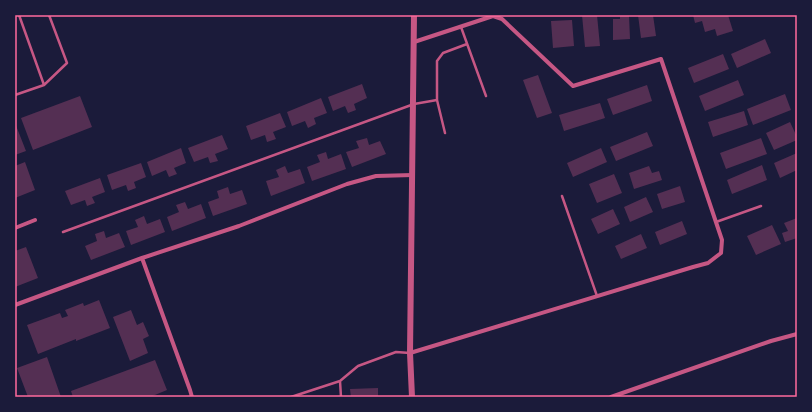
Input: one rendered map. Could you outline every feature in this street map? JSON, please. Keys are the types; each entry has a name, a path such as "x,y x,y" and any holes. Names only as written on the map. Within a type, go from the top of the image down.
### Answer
{"street":[{"path":"412,397 410,353 414,15"},
{"path":"410,353 693,267 708,264 721,252 722,240 661,59 572,86 502,19 493,16 414,42"},
{"path":"15,305 142,258 239,226 347,184 376,176 413,175"},
{"path":"15,228 35,220"},
{"path":"142,258 192,397"},
{"path":"610,397 771,341 797,334"}],"lane":[{"path":"19,15 44,84"},
{"path":"15,95 44,84 67,63 50,15"},
{"path":"461,26 486,96"},
{"path":"445,133 437,100 437,61 443,53 467,44"},
{"path":"63,232 414,104 437,100"},
{"path":"562,196 597,296"},
{"path":"716,222 761,206"},
{"path":"291,397 340,381 358,366 396,352 410,353"},
{"path":"340,381 341,397"}],"building":[{"path":"582,15 597,15 600,46 585,47"},
{"path":"620,15 629,15 630,39 613,40 613,19 620,19"},
{"path":"638,15 653,15 656,36 641,38"},
{"path":"693,15 728,15 733,31 717,36 715,29 705,32 702,21 695,23"},
{"path":"572,20 574,46 553,48 551,21"},
{"path":"765,39 771,53 737,68 731,54"},
{"path":"723,54 729,69 694,83 688,68"},
{"path":"538,75 552,113 537,118 523,80"},
{"path":"738,80 744,95 705,111 699,96"},
{"path":"362,84 367,98 354,104 356,110 348,113 345,106 333,111 328,97"},
{"path":"647,85 652,101 613,115 607,99"},
{"path":"785,94 791,110 753,125 747,109"},
{"path":"80,96 92,127 33,150 21,118"},
{"path":"321,98 327,113 314,118 316,124 308,128 305,121 292,126 287,112"},
{"path":"600,103 605,118 564,131 559,115"},
{"path":"744,111 748,125 713,137 708,122"},
{"path":"280,113 286,127 273,132 276,139 267,142 265,135 251,140 246,126"},
{"path":"790,122 797,140 774,150 766,133"},
{"path":"15,123 26,151 15,155"},
{"path":"647,132 653,146 616,161 610,147"},
{"path":"222,135 228,149 215,154 218,161 210,163 208,157 194,162 188,148"},
{"path":"367,138 369,145 380,141 386,154 352,167 346,152 359,148 356,141"},
{"path":"761,138 767,154 726,169 720,153"},
{"path":"181,148 186,163 174,168 177,174 169,177 166,170 152,176 147,162"},
{"path":"601,148 607,162 573,177 567,163"},
{"path":"326,152 328,159 341,154 346,169 312,181 307,167 320,162 317,155"},
{"path":"797,153 797,170 780,178 774,163"},
{"path":"25,162 35,190 15,198 15,166"},
{"path":"141,163 146,177 134,182 136,188 128,191 126,185 112,190 107,175"},
{"path":"762,165 767,180 732,194 727,180"},
{"path":"285,166 288,173 300,169 305,183 271,196 266,181 279,177 276,170"},
{"path":"649,166 652,173 659,171 662,180 634,189 629,173"},
{"path":"614,174 622,193 597,203 589,184"},
{"path":"100,178 105,192 92,197 95,203 87,206 85,200 71,205 65,191"},
{"path":"680,186 685,202 662,209 657,194"},
{"path":"228,187 230,194 242,190 247,204 213,216 208,202 219,198 217,191"},
{"path":"646,197 653,212 630,222 624,207"},
{"path":"185,202 188,209 201,204 206,218 172,231 167,217 179,212 176,205"},
{"path":"613,209 620,224 598,234 591,219"},
{"path":"144,216 147,224 160,219 165,232 131,245 126,231 138,227 135,220"},
{"path":"797,218 797,238 785,242 782,233 788,231 784,223"},
{"path":"682,221 687,234 660,245 655,232"},
{"path":"772,225 781,244 756,255 747,236"},
{"path":"104,231 106,238 119,233 125,247 91,260 85,246 97,241 95,234"},
{"path":"641,234 647,248 621,259 615,246"},
{"path":"26,247 38,278 15,287 15,251"},
{"path":"99,300 110,328 76,341 76,339 38,354 27,325 60,313 62,318 68,316 65,310 83,303 84,306"},
{"path":"131,310 137,325 143,322 149,336 143,339 148,353 130,361 113,317"},
{"path":"47,357 61,397 28,397 17,368"},
{"path":"155,360 167,390 150,397 73,397 71,391"},
{"path":"378,388 378,397 351,397 350,389"}]}
